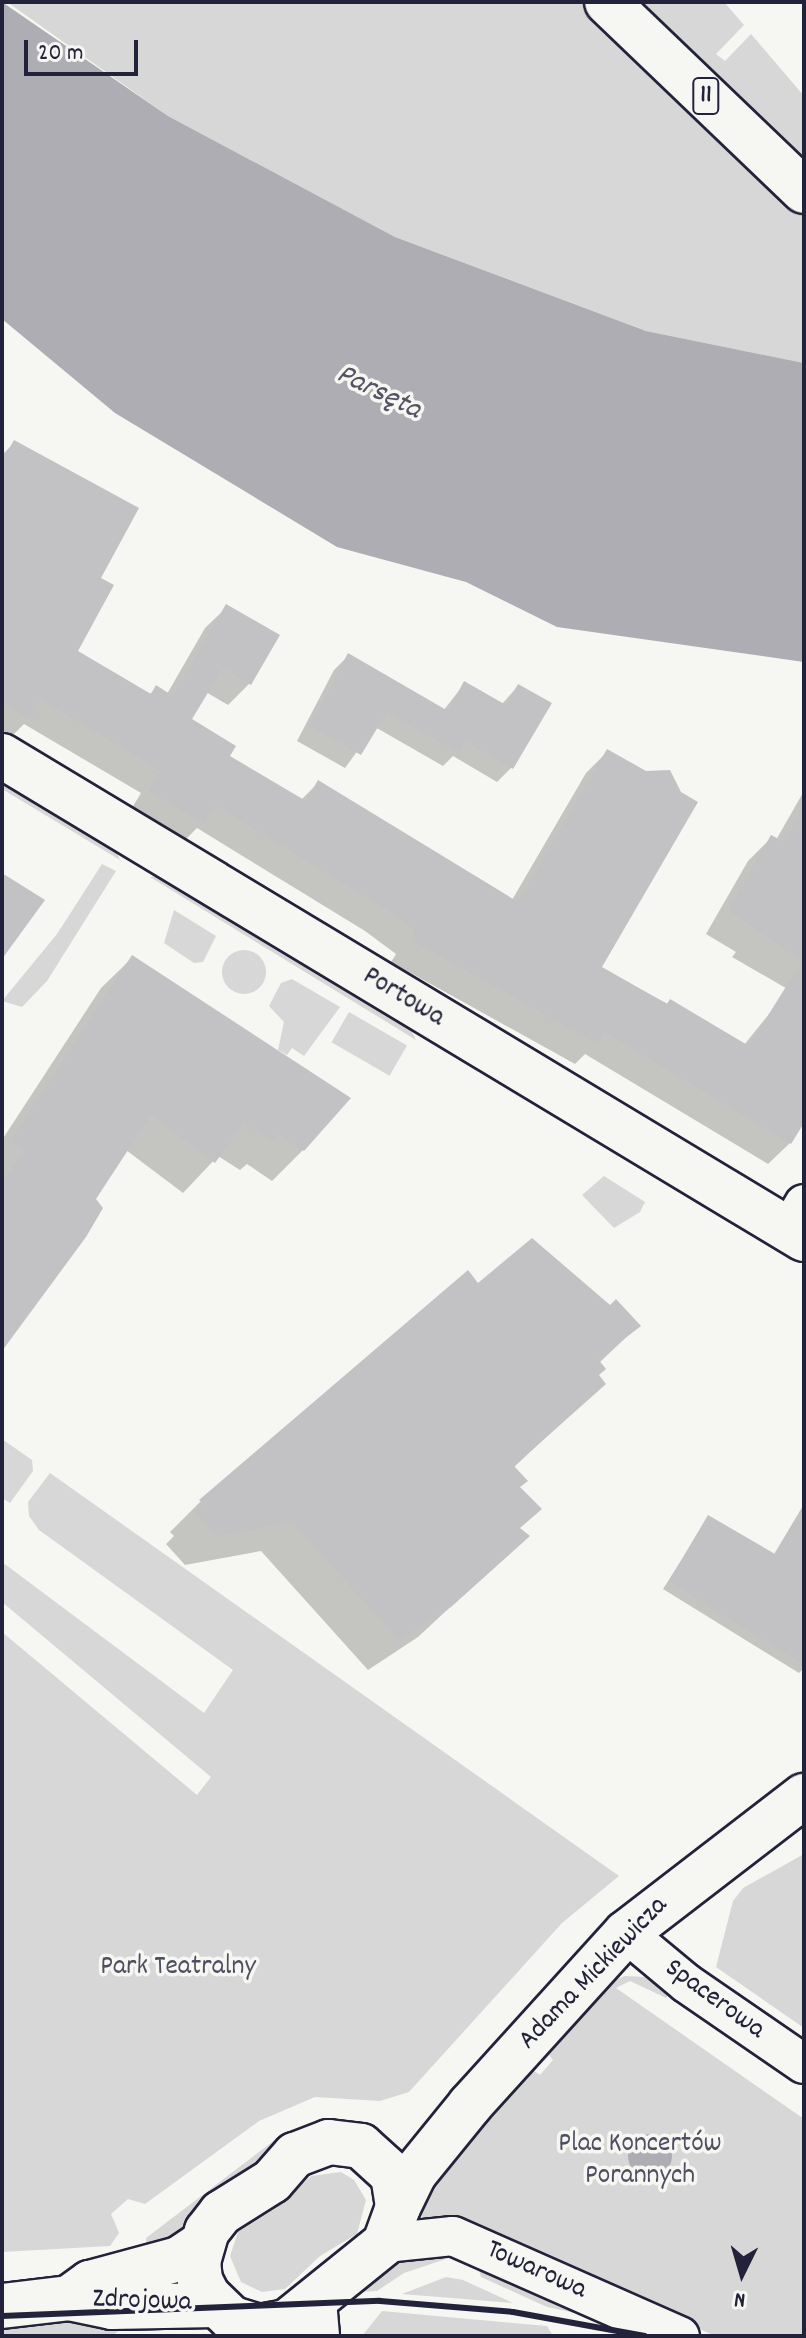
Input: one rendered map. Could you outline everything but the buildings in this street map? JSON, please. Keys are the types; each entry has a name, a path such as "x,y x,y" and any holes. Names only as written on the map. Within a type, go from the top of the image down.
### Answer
{"street":[{"name":"11","path":"607,2 804,191"},
{"name":"Portowa","path":"2,756 799,1224"},
{"name":"Adama Mickiewicza","path":"392,2225 414,2174 470,2105 626,1933 804,1796"},
{"name":"Spacerowa","path":"626,1933 686,1983 804,2064"},
{"name":"Adama Mickiewicza","path":"361,2146 416,2137 470,2105"},
{"path":"329,2142 361,2146 393,2175 392,2225 300,2324 259,2327 228,2320 200,2280 201,2244 221,2213 272,2181 305,2148 329,2142"},
{"name":"Towarowa","path":"392,2225 453,2236 680,2336"},
{"name":"Zdrojowa","path":"69,2298 90,2283 179,2259 201,2244"},
{"name":"Zdrojowa","path":"2,2306 69,2298 112,2307 228,2320"}],"green space":[{"path":"7,2 724,2 744,25 716,54 725,61 751,34 804,96 804,363 646,331 395,237 168,116"},
{"path":"2,778 114,846 120,860 2,789"},
{"path":"102,864 116,871 47,981 22,1007 2,1001 57,934"},
{"path":"158,876 407,1022 416,1040 150,877"},
{"path":"174,910 216,936 203,962 194,963 164,943"},
{"path":"244,950 260,956 266,972 260,988 244,994 228,988 222,972 228,956"},
{"path":"292,979 340,1007 304,1056 292,1048 287,1055 278,1050 284,1022 269,1006 281,983"},
{"path":"349,1012 407,1046 390,1076 332,1042"},
{"path":"604,1176 645,1202 640,1212 614,1228 582,1195"},
{"path":"2,1439 32,1460 33,1471 10,1503 2,1498"},
{"name":"Park Teatralny","path":"50,1473 619,1876 562,1923 409,2092 380,2101 315,2097 259,2121 145,2204 128,2199 111,2214 119,2233 110,2246 2,2252 2,1632 197,1795 211,1777 2,1602 2,1562 204,1713 233,1670 39,1530 29,1516 28,1502"},
{"path":"804,1854 804,2028 716,1967 733,1901 743,1888"},
{"name":"Plac Koncertów Porannych","path":"625,1976 644,1977 670,1992 666,1998 630,1981 616,1988 804,2119 804,2336 715,2336 490,2234 416,2215 434,2168 534,2071 540,2075 553,2060 549,2055 613,1981"},
{"path":"276,2139 280,2144 230,2183 175,2240 147,2249 146,2238"},
{"path":"341,2172 354,2180 366,2200 357,2234 320,2256 285,2289 262,2292 241,2282 230,2256 238,2232 275,2209 311,2176"},
{"path":"431,2254 452,2257 404,2273 377,2291 359,2292 403,2260"},
{"path":"476,2260 611,2321 547,2307 481,2277"},
{"path":"446,2277 463,2280 513,2303 402,2294"},
{"path":"382,2311 547,2326 553,2336 362,2336"},
{"path":"113,2319 125,2326 113,2335 2,2336 2,2324"}],"water":[{"name":"Parsęta","path":"2,2 168,116 395,237 646,331 804,363 804,662 557,627 466,582 337,547 115,413 2,319"},
{"path":"650,2134 666,2140 672,2156 666,2172 650,2178 634,2172 628,2156 634,2140"}],"railway":[{"path":"2,2316 380,2301 513,2312 645,2336"}]}
